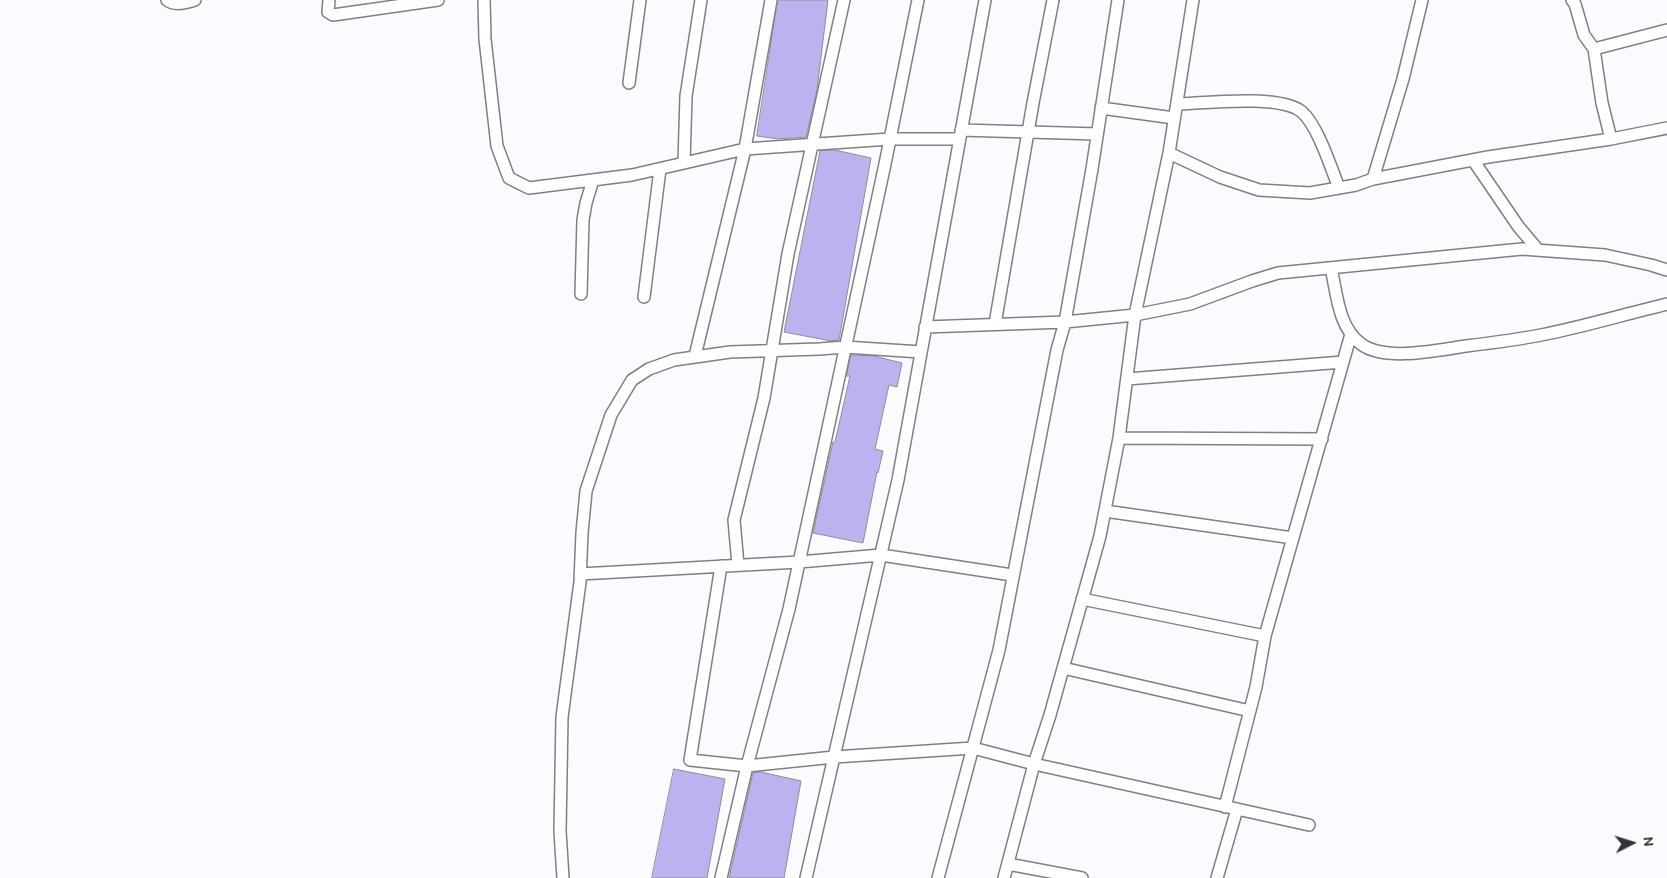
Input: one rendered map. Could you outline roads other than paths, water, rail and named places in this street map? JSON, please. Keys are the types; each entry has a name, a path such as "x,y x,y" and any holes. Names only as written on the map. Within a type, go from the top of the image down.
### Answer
{"street":[{"path":"167,0 172,4 182,4 195,0"},
{"path":"329,0 328,12 333,16 438,0"},
{"path":"484,0 485,39 497,146 509,178 529,188 632,175 745,149 960,135 1028,133 1097,134"},
{"path":"629,83 640,0"},
{"path":"684,163 686,96 701,0"},
{"path":"694,356 745,149 771,0"},
{"path":"738,566 734,520 764,398 788,254 844,0"},
{"path":"721,878 747,766 789,609 918,0"},
{"path":"806,878 898,480 985,0"},
{"path":"996,324 1028,133 1053,0"},
{"path":"938,878 999,650 1057,350 1065,322 1118,0"},
{"path":"1004,878 1034,764 1100,536 1119,438 1135,315 1169,153 1193,0"},
{"path":"1373,179 1403,79 1422,0"},
{"path":"1572,0 1575,4 1584,35 1594,48 1602,102 1611,139"},
{"path":"1594,48 1667,30"},
{"path":"1177,104 1251,100 1292,107 1302,112 1314,127 1339,188"},
{"path":"1101,108 1174,118"},
{"path":"1169,153 1220,177 1259,190 1310,193 1356,186 1373,179 1473,160 1611,139 1667,128"},
{"path":"1473,160 1518,226 1538,250"},
{"path":"644,296 660,169"},
{"path":"581,294 583,220 593,180"},
{"path":"925,327 1065,322 1135,315 1190,304 1278,274 1522,249 1605,255 1667,270"},
{"path":"1331,268 1343,321 1351,334 1362,344 1372,349 1394,354 1426,352 1541,335 1667,304"},
{"path":"1225,806 1256,687 1266,636 1351,334"},
{"path":"563,878 560,831 562,717 580,574 586,492 611,415 632,380 649,369 674,360 730,352 819,349 845,346 921,352"},
{"path":"1127,379 1343,362"},
{"path":"1119,438 1322,439"},
{"path":"1105,512 1293,538"},
{"path":"580,574 738,566 880,555 1012,575"},
{"path":"722,566 690,760 747,766 834,757 973,748 1034,764 1309,826"},
{"path":"1082,599 1266,636"},
{"path":"1063,668 1250,711"},
{"path":"1217,878 1237,809"},
{"path":"1008,864 1082,878"}]}
